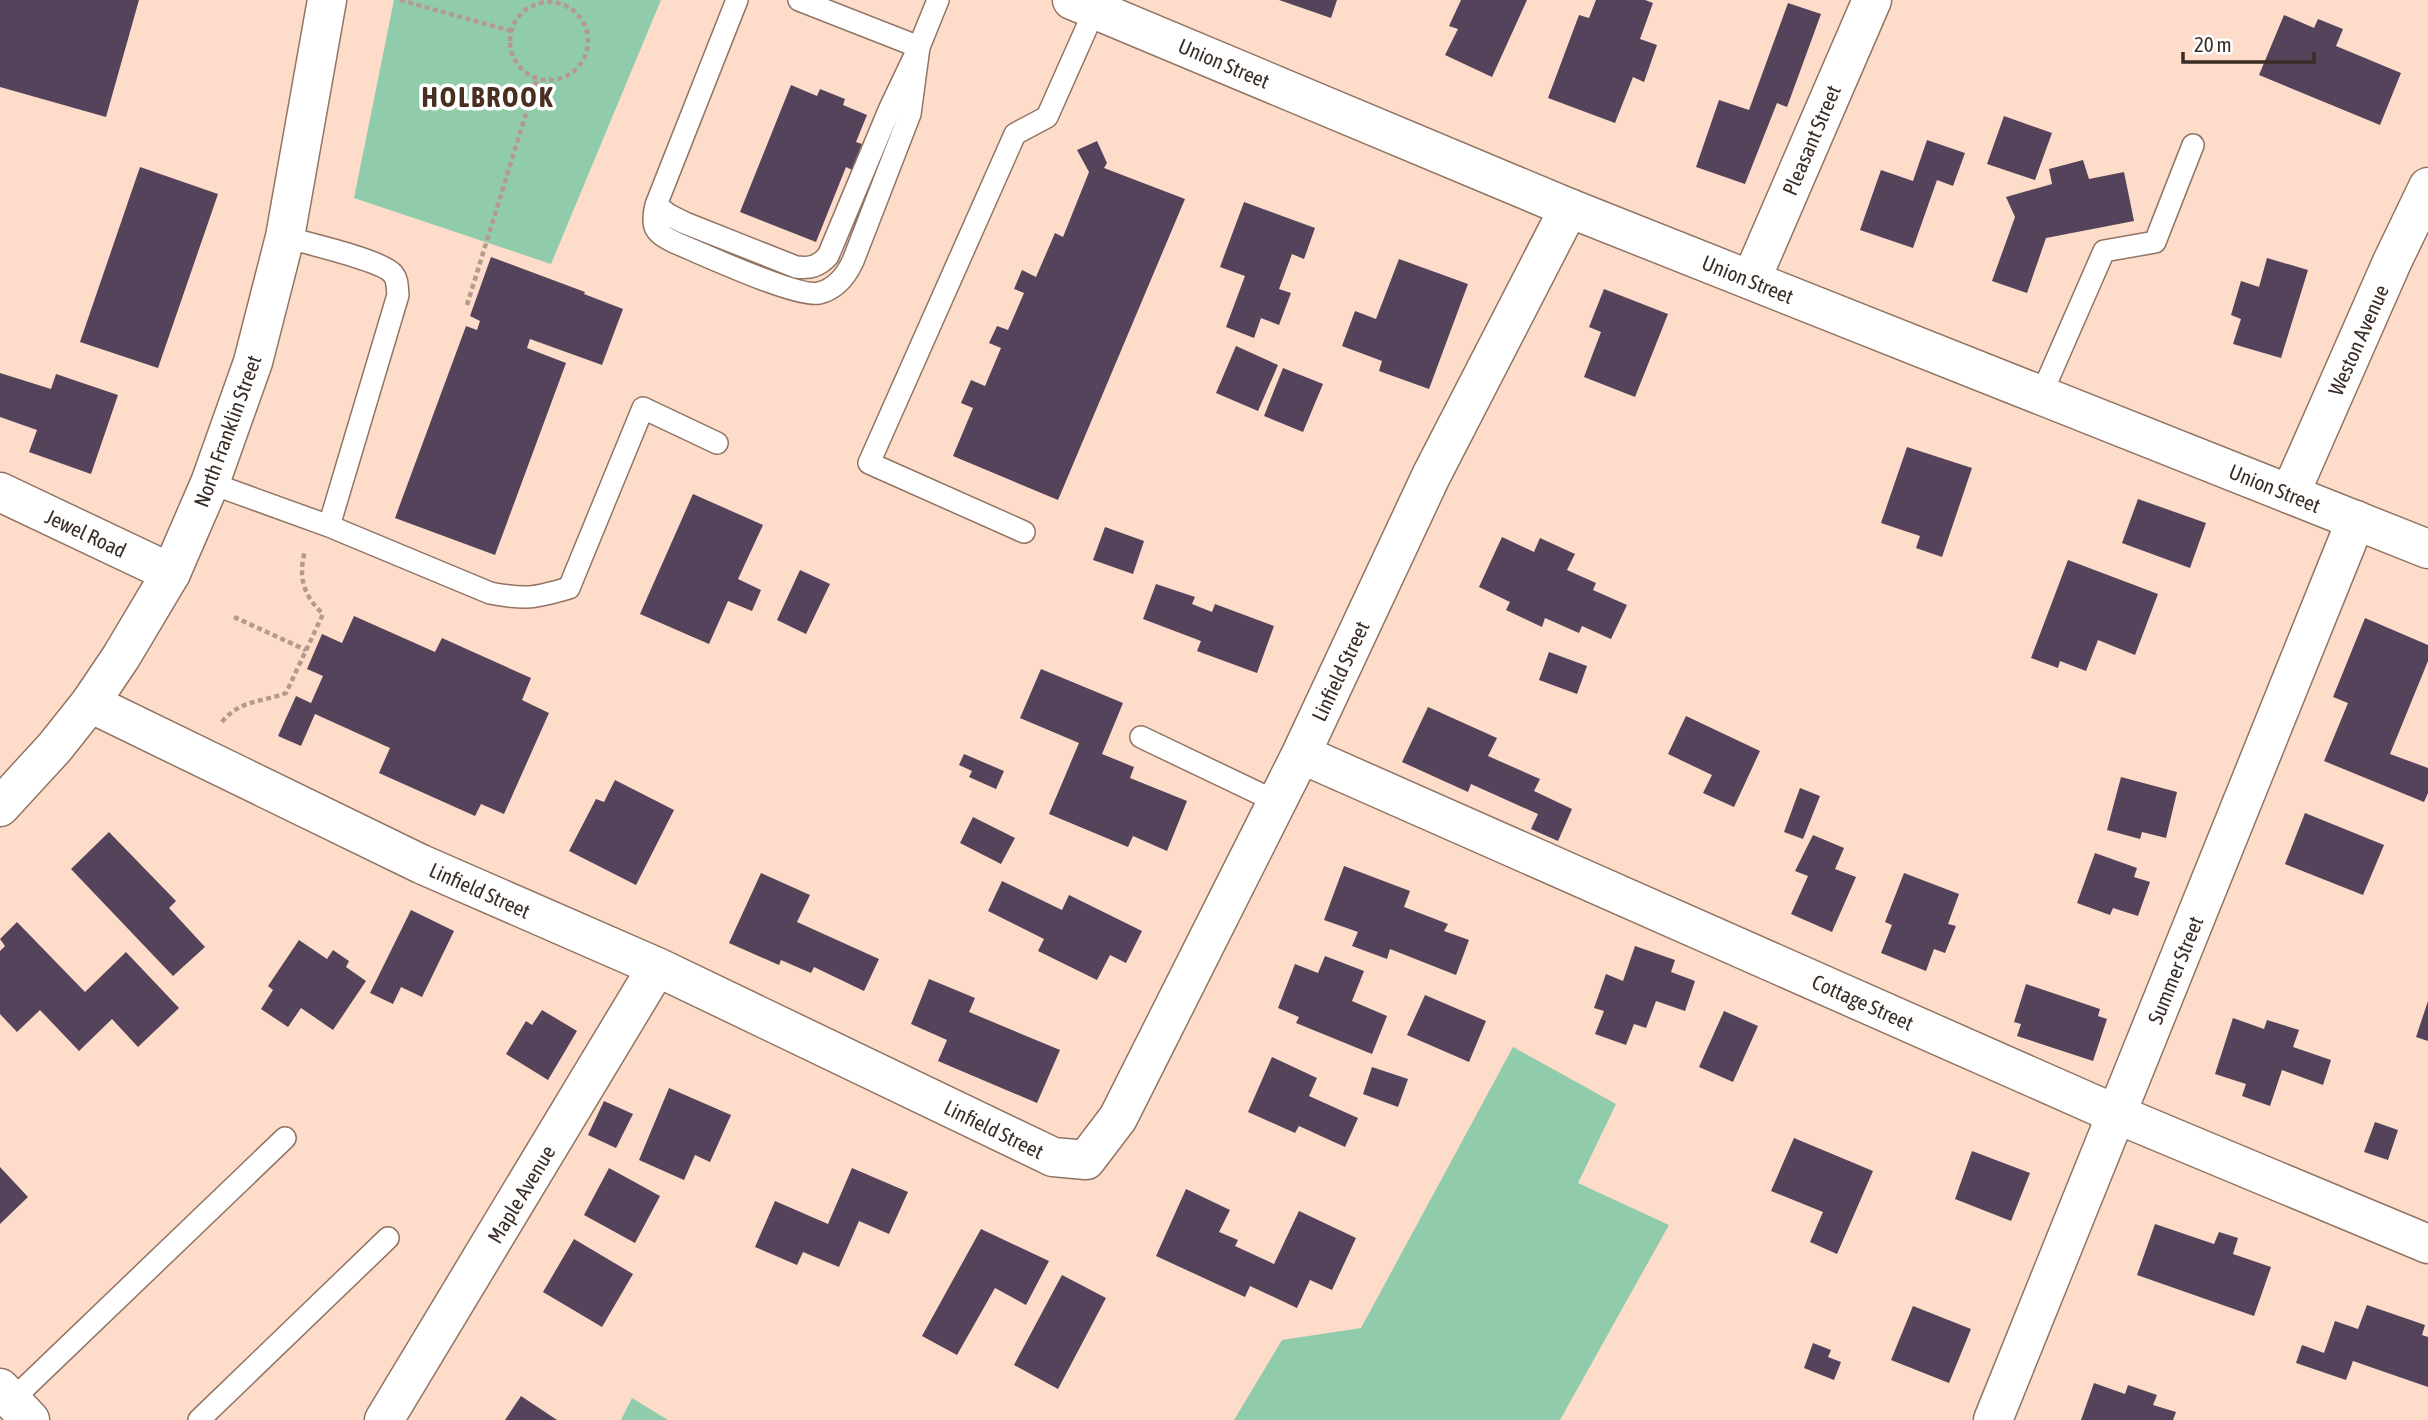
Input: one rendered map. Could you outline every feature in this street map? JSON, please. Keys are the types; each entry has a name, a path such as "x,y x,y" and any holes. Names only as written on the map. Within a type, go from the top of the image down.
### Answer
{"street":[{"name":"North Franklin Street","path":"0,807 55,747 90,703 121,657 171,573 211,483 253,362 285,237 327,0"},
{"name":"Pleasant Street","path":"1751,280 1872,0"},
{"name":"Union Street","path":"1084,5 1569,208 2428,549"},
{"name":"Weston Avenue","path":"2290,494 2428,187"},
{"name":"Linfield Street","path":"90,703 421,864 657,967 1053,1157 1086,1160 1118,1118 1301,754 1432,476 1569,208"},
{"name":"Jewel Road","path":"0,492 171,573"},
{"name":"Summer Street","path":"1993,1420 2356,520"},
{"name":"Cottage Street","path":"1301,754 2118,1113 2428,1244"},
{"name":"Maple Avenue","path":"384,1420 657,967"}],"lane":[{"path":"737,0 656,205 653,218 656,229 677,243 797,292 817,293 842,279 853,261 910,114 919,47 938,0"},
{"path":"799,0 919,47"},
{"path":"1024,532 869,463 1014,134 1047,117 1084,5"},
{"path":"2041,396 2104,251 2155,242 2193,145"},
{"path":"285,237 375,264 394,275 397,284 398,295 329,526"},
{"path":"211,483 329,526 490,593 532,598 569,588 643,408 717,443"},
{"path":"1141,737 1277,802"},
{"path":"14,1403 285,1138"},
{"path":"199,1420 387,1238"}],"path":[{"path":"400,0 511,32"},
{"path":"553,2 575,12 587,34 584,59 576,69 555,80 537,78 521,68 510,45 511,32 517,19 526,10 537,4 553,2"},
{"path":"467,305 537,78"},
{"path":"220,727 232,710 251,701 286,692 323,614 311,603 305,591 301,567 305,550"},
{"path":"234,617 306,650"}],"green space":[{"path":"394,0 661,0 551,264 354,198"},
{"path":"1513,1047 1616,1104 1578,1183 1669,1225 1560,1420 1234,1420 1282,1340 1361,1328"},
{"path":"632,1398 668,1420 621,1420"}],"building":[{"path":"0,0 139,0 106,117 0,87"},
{"path":"1279,0 1337,0 1331,18"},
{"path":"1461,0 1527,0 1492,77 1445,55 1458,29 1449,26"},
{"path":"1596,0 1645,0 1653,3 1640,39 1657,45 1644,82 1633,77 1615,123 1548,98 1579,15 1589,18"},
{"path":"1788,3 1821,14 1787,107 1777,103 1745,184 1696,167 1719,100 1749,110"},
{"path":"2284,15 2314,28 2318,19 2343,29 2336,46 2401,73 2380,125 2259,75"},
{"path":"791,85 817,96 820,89 845,99 843,105 867,115 856,142 862,144 852,170 846,167 816,242 740,212"},
{"path":"2004,116 2052,133 2035,180 1987,164"},
{"path":"1927,140 1965,153 1953,186 1937,180 1913,248 1860,230 1881,170 1913,181"},
{"path":"1097,141 1107,163 1104,168 1185,199 1058,500 953,456 973,408 961,403 971,380 985,386 1001,348 989,343 997,326 1008,330 1024,293 1014,289 1022,270 1036,277 1055,233 1063,237 1089,172 1077,150"},
{"path":"2083,160 2089,179 2124,172 2134,221 2046,238 2027,293 1992,281 2015,217 2006,197 2052,184 2049,169"},
{"path":"140,167 218,194 158,368 80,342"},
{"path":"1244,202 1315,228 1304,259 1292,254 1279,289 1291,293 1279,325 1261,318 1254,338 1226,327 1245,276 1220,267"},
{"path":"491,257 623,309 602,365 530,339 527,348 566,363 495,555 395,518 466,326 477,330 480,321 470,316"},
{"path":"2267,258 2308,270 2281,358 2233,344 2241,319 2231,315 2241,281 2259,287"},
{"path":"1399,259 1468,284 1429,389 1379,371 1382,361 1342,346 1355,311 1376,319"},
{"path":"1604,289 1668,314 1635,397 1584,377 1601,332 1589,327"},
{"path":"1236,346 1278,365 1258,411 1216,393"},
{"path":"1283,368 1323,384 1303,432 1264,416"},
{"path":"0,373 51,389 56,374 118,395 91,474 29,452 37,430 0,417"},
{"path":"1907,447 1972,468 1942,557 1916,548 1920,536 1881,523"},
{"path":"693,494 763,525 738,579 761,590 752,611 728,601 709,644 640,614"},
{"path":"2138,499 2206,523 2190,568 2122,543"},
{"path":"1105,527 1144,541 1133,574 1093,560"},
{"path":"1502,537 1534,552 1540,538 1575,554 1567,570 1596,583 1593,590 1627,605 1611,639 1582,626 1579,633 1545,618 1542,627 1506,610 1510,602 1479,587"},
{"path":"2068,560 2158,594 2135,655 2098,640 2086,671 2060,661 2058,668 2031,658"},
{"path":"800,570 830,584 806,634 777,620"},
{"path":"1156,584 1195,597 1192,604 1212,612 1215,604 1274,626 1257,673 1197,651 1201,641 1143,619"},
{"path":"354,616 435,652 442,638 531,678 522,700 549,713 504,814 481,804 475,816 379,773 390,748 315,714 301,746 278,736 296,696 311,703 323,676 307,669 322,634 342,643"},
{"path":"2365,618 2428,645 2428,661 2390,754 2428,768 2428,793 2424,802 2324,761 2348,703 2333,697"},
{"path":"1549,652 1587,666 1577,694 1539,680"},
{"path":"1041,669 1123,703 1102,754 1134,767 1130,778 1187,801 1167,851 1133,836 1128,847 1049,814 1079,743 1020,718"},
{"path":"1428,707 1497,738 1488,756 1540,779 1534,791 1572,809 1558,841 1531,829 1538,814 1471,784 1468,792 1402,762"},
{"path":"1686,716 1760,751 1734,807 1703,793 1712,775 1668,754"},
{"path":"964,754 1004,771 996,789 969,777 972,771 959,765"},
{"path":"2121,777 2177,792 2166,838 2142,832 2140,839 2107,830"},
{"path":"615,780 674,810 636,885 569,851 596,799 604,802"},
{"path":"1800,788 1820,796 1803,839 1784,832"},
{"path":"2305,813 2384,845 2363,895 2285,864"},
{"path":"973,817 1015,838 1001,864 960,843"},
{"path":"109,832 176,901 169,908 205,947 173,976 71,869"},
{"path":"1813,835 1844,848 1835,869 1856,877 1832,932 1791,914 1808,876 1795,871"},
{"path":"2095,853 2137,868 2134,877 2150,882 2138,916 2113,908 2110,915 2077,903"},
{"path":"1344,866 1410,891 1404,907 1448,924 1444,931 1469,940 1456,975 1390,949 1387,959 1352,946 1358,932 1324,920"},
{"path":"761,873 810,895 797,922 879,959 864,991 814,967 811,973 781,960 779,965 729,943"},
{"path":"1904,873 1959,894 1948,924 1956,926 1945,953 1934,949 1926,971 1881,953 1892,925 1885,922"},
{"path":"1002,881 1062,910 1069,895 1142,931 1126,963 1110,955 1097,980 1038,951 1044,939 988,911"},
{"path":"411,910 454,931 422,997 401,987 393,1004 370,993"},
{"path":"17,922 85,992 126,952 179,1008 138,1047 112,1019 79,1051 40,1010 17,1032 0,1014 0,951 5,946 0,939"},
{"path":"299,940 327,959 333,950 349,961 346,967 366,981 333,1030 301,1008 288,1027 261,1009 273,990 268,986"},
{"path":"1635,946 1675,960 1671,972 1695,981 1685,1011 1656,1001 1646,1028 1634,1024 1626,1045 1595,1034 1604,1011 1594,1008 1606,974 1623,981"},
{"path":"1325,956 1364,971 1352,1001 1387,1016 1372,1054 1296,1023 1299,1017 1278,1008 1295,964 1318,973"},
{"path":"929,979 975,998 969,1012 1060,1050 1037,1103 938,1061 947,1040 911,1024"},
{"path":"2026,984 2100,1009 2098,1016 2107,1019 2093,1061 2017,1036 2021,1024 2014,1022"},
{"path":"1425,995 1486,1021 1469,1062 1407,1035"},
{"path":"2428,1001 2428,1041 2416,1037"},
{"path":"542,1010 577,1031 548,1080 506,1054 526,1021 532,1025"},
{"path":"1724,1011 1758,1026 1733,1082 1699,1067"},
{"path":"2233,1018 2264,1029 2267,1020 2299,1030 2293,1047 2331,1060 2323,1085 2282,1070 2270,1106 2242,1096 2246,1084 2215,1074"},
{"path":"1272,1057 1317,1078 1309,1096 1358,1118 1345,1147 1299,1126 1295,1133 1248,1112"},
{"path":"1372,1067 1408,1079 1398,1107 1363,1094"},
{"path":"669,1088 731,1115 710,1162 695,1155 684,1180 639,1160"},
{"path":"604,1101 633,1114 616,1148 588,1135"},
{"path":"2375,1122 2398,1130 2388,1160 2364,1152"},
{"path":"1794,1138 1873,1171 1837,1254 1810,1242 1823,1212 1771,1191"},
{"path":"1972,1151 2030,1173 2011,1221 1955,1199"},
{"path":"0,1167 28,1197 0,1224"},
{"path":"609,1168 660,1196 635,1243 584,1215"},
{"path":"852,1168 908,1192 889,1234 859,1221 839,1267 803,1252 797,1265 755,1247 775,1201 828,1224"},
{"path":"1186,1189 1230,1210 1219,1232 1238,1240 1235,1246 1274,1264 1299,1211 1356,1238 1332,1290 1310,1280 1297,1308 1250,1286 1245,1297 1156,1256"},
{"path":"2155,1224 2214,1244 2219,1232 2238,1238 2233,1254 2271,1267 2254,1316 2137,1275"},
{"path":"981,1229 1049,1261 1026,1305 995,1288 957,1355 922,1336"},
{"path":"574,1239 633,1274 602,1327 543,1292"},
{"path":"1062,1275 1106,1298 1058,1389 1014,1365"},
{"path":"2367,1305 2425,1325 2422,1335 2428,1337 2428,1387 2353,1361 2346,1380 2296,1363 2302,1345 2324,1353 2335,1321 2358,1329"},
{"path":"1913,1306 1971,1329 1949,1383 1891,1360"},
{"path":"1813,1343 1831,1350 1828,1357 1841,1362 1834,1380 1804,1368"},
{"path":"2094,1383 2125,1394 2128,1385 2157,1395 2153,1405 2176,1412 2173,1420 2081,1420"},
{"path":"521,1396 557,1420 505,1420"}],"district":[{"name":"HOLBROOK","path":"488,97"}]}
